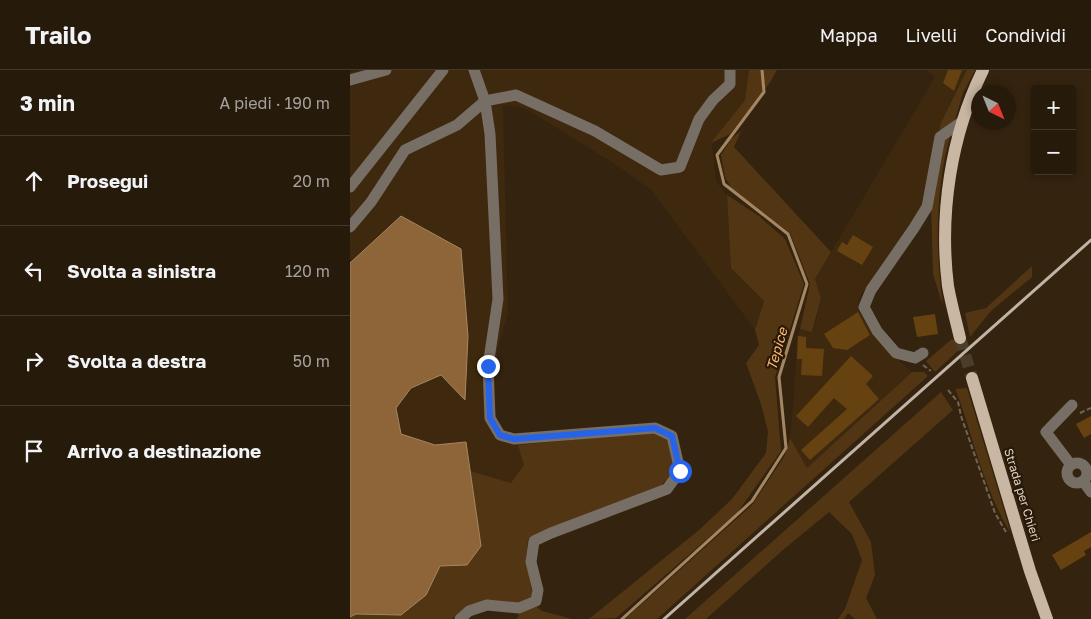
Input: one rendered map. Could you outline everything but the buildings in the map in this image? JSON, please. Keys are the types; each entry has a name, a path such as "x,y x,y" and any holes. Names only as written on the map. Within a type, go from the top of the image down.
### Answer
{"main road":[{"path":"960,338 948,287 945,246 946,206 951,166 963,122 974,89 984,70"},
{"name":"Strada per Chieri","path":"972,378 1030,572 1047,619"}],"street":[{"path":"350,80 386,70"},
{"path":"350,187 443,70"},
{"path":"460,619 469,611 487,604 519,608 536,601 538,590 531,562 534,541 666,489 680,471 672,436 655,428 514,439 500,435 490,418 488,366 498,299 490,134 485,101 474,70"},
{"path":"350,227 371,202 404,150 458,125 485,101 516,95 595,131 662,170 680,166 699,119 713,100 730,84 730,70"},
{"path":"923,353 915,358 896,353 877,331 864,307 871,290 914,228 926,207 940,136 963,122"},
{"path":"1070,465 1046,432 1072,405"},
{"path":"1078,463 1088,466 1083,481 1077,483 1068,479 1067,472 1070,465 1078,463"},
{"path":"1083,481 1091,492"}],"path":[{"path":"948,390 958,402 961,416 995,513 1004,531 1023,547"}],"shaded area":[{"path":"360,70 749,70 745,100 712,144 716,181 727,195 731,268 764,301 755,330 651,190 613,163 526,109 503,105 508,313 498,348 494,394 497,423 519,445 659,432 659,488 528,539 526,560 533,596 477,603 451,619 350,619 350,72"},
{"path":"749,70 777,70 769,84 730,134 711,143 745,100"},
{"path":"926,70 967,70 940,125 921,208 858,299 858,306 893,355 912,372 807,468 790,438 797,337 800,329 813,332 821,298 815,279 935,77"},
{"path":"967,70 975,70 963,93 953,127 939,134 940,125"},
{"path":"741,131 734,147 831,252 815,279 821,298 812,332 800,329 810,284 790,233 732,189 725,177 721,155 731,139"},
{"path":"951,133 939,197 938,241 943,306 933,274 931,205 943,140"},
{"path":"727,195 759,216 785,239 804,284 775,377 781,451 737,513 616,618 589,619 699,530 732,499 766,453 768,432 761,404 746,363 759,345 755,330 764,301 731,268"},
{"path":"401,216 461,249 468,336 465,400 441,375 411,388 396,408 401,434 435,445 466,442 481,546 467,565 440,566 426,595 401,615 356,614 350,617 350,263"},
{"path":"1032,266 1032,277 991,311 970,337 965,313 986,308"},
{"path":"952,339 957,342 960,349 935,372 926,361"},
{"path":"912,372 924,372 928,376 657,619 625,619 752,505 784,457 790,438 807,468"},
{"path":"967,388 1010,532 994,501 955,389"},
{"path":"941,392 953,410 849,502 871,542 875,575 866,598 877,619 855,619 848,613 844,619 838,619 845,609 862,560 852,534 829,512 783,550 706,619 685,619"},
{"path":"659,432 670,442 674,471 659,488 528,539 526,560 533,596 521,604 477,603 451,619 350,619 350,617 356,614 402,615 426,595 440,566 467,564 481,546 470,471 511,483 524,465 518,445"},
{"path":"537,607 542,611 572,619 517,619 521,610"}],"waterway":[{"name":"Tepice","path":"622,619 752,501 786,448 779,377 807,284 788,234 724,184 717,155 764,92 762,70"}],"tunnel":[{"path":"960,338 972,378"}],"railway":[{"path":"664,619 1091,240"}],"route":[{"path":"488,366 490,418 500,435 514,439 655,428 672,436 680,471"}]}
